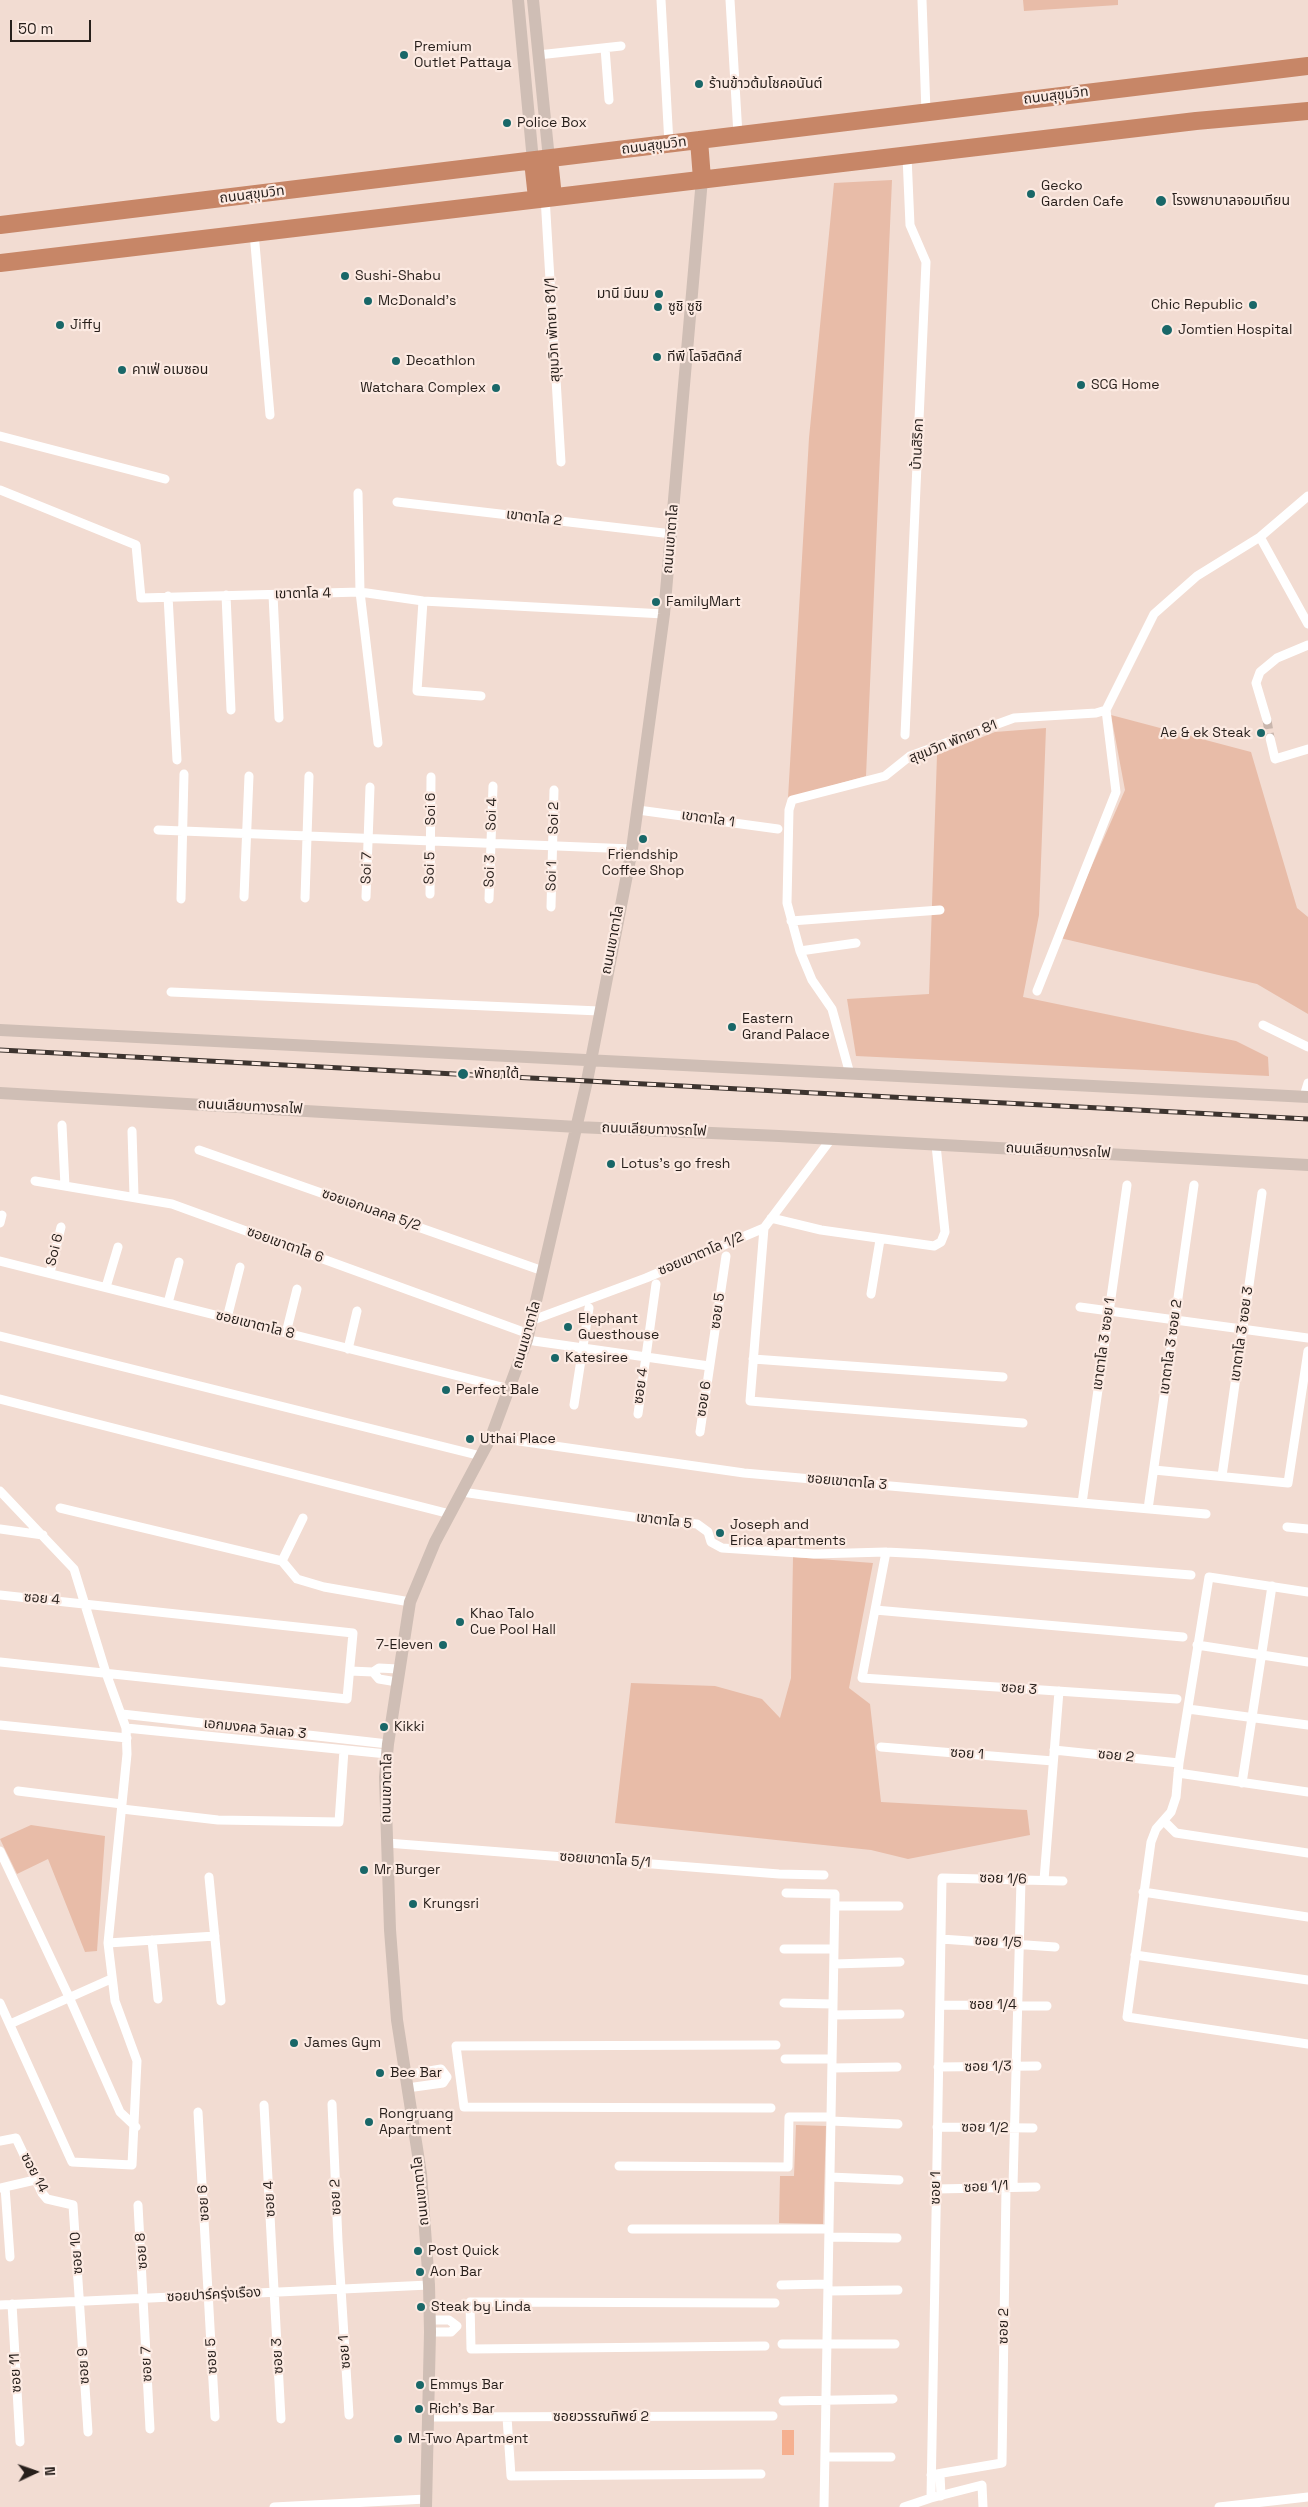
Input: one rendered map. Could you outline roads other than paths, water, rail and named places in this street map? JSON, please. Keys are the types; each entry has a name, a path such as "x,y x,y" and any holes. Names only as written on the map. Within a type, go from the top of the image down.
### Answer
{"highway":[{"name":"ถนนสุขุมวิท","path":"0,225 1308,66"},
{"path":"0,263 1196,121 1308,111"},
{"path":"699,140 702,179"},
{"path":"541,160 545,198"}],"street":[{"path":"518,0 541,160"},
{"path":"533,0 538,55 541,160"},
{"path":"661,0 668,144"},
{"path":"730,0 738,135"},
{"path":"922,0 926,112"},
{"path":"538,55 621,46"},
{"path":"605,48 609,100"},
{"name":"บ้านสิริคา","path":"905,736 926,262 910,225 908,156"},
{"name":"ถนนเขาตาโล","path":"426,2503 430,2326 429,2285 421,2174 404,2075 397,2020 386,1843 385,1777 388,1749 397,1676 410,1602 435,1542 491,1438 510,1390 533,1320 577,1127 632,849 664,614 702,179"},
{"name":"สุขุมวิท พัทยา 81/1","path":"545,198 561,462"},
{"path":"254,233 270,415"},
{"path":"0,436 165,479"},
{"name":"เขาตาโล 4","path":"0,490 136,545 141,598 360,592 423,601 664,614"},
{"path":"358,493 360,592 378,743"},
{"path":"1037,990 1116,792 1106,710 1154,614 1197,576 1260,537 1308,496"},
{"name":"เขาตาโล 2","path":"397,502 672,534"},
{"path":"1260,537 1308,624"},
{"path":"273,594 279,718"},
{"path":"226,595 231,710"},
{"path":"168,596 177,760"},
{"path":"423,601 416,691 481,696"},
{"path":"1267,720 1256,683 1260,672 1277,658 1308,645"},
{"name":"สุขุมวิท พัทยา 81","path":"850,1074 832,1009 812,980 800,951 786,903 789,810 792,800 885,776 910,756 1014,718 1096,713 1106,710"},
{"path":"1270,738 1275,759 1308,749"},
{"path":"181,899 184,774"},
{"path":"244,897 249,776"},
{"path":"305,898 309,776"},
{"name":"Soi 6","path":"431,778 431,841"},
{"name":"Soi 4","path":"492,843 493,786"},
{"name":"Soi 7","path":"366,897 370,787"},
{"name":"Soi 2","path":"554,790 554,846"},
{"name":"เขาตาโล 1","path":"638,810 778,829"},
{"path":"158,830 632,849"},
{"name":"Soi 5","path":"430,894 431,841"},
{"name":"Soi 3","path":"489,899 492,843"},
{"name":"Soi 1","path":"551,907 554,846"},
{"path":"791,921 940,910"},
{"path":"800,951 856,943"},
{"path":"171,992 599,1011"},
{"path":"1263,1026 1308,1047"},
{"path":"0,1030 1306,1096 1308,1083"},
{"name":"ถนนเลียบทางรถไฟ","path":"0,1093 577,1127 1308,1165"},
{"path":"62,1125 65,1186"},
{"path":"132,1131 134,1196"},
{"path":"831,1139 764,1228 750,1402 1023,1423"},
{"path":"771,1218 821,1230 880,1240 934,1246 941,1242 945,1232 936,1145"},
{"name":"ซอยเอกมลคล 5/2","path":"199,1150 543,1270"},
{"name":"ซอยเขาตาโล 6","path":"35,1181 134,1196 172,1204 528,1337 583,1348 709,1366"},
{"name":"เขาตาโล 3 ซอย 1","path":"1082,1503 1127,1185"},
{"name":"เขาตาโล 3 ซอย 2","path":"1148,1509 1194,1185"},
{"name":"เขาตาโล 3 ซอย 3","path":"1222,1476 1262,1193"},
{"name":"Soi 6","path":"50,1273 61,1227"},
{"name":"ซอยเขาตาโล 1/2","path":"533,1320 646,1278 764,1228"},
{"path":"871,1294 880,1240"},
{"path":"106,1288 118,1247"},
{"name":"ซอย 5","path":"709,1366 726,1256"},
{"name":"ซอยเขาตาโล 8","path":"0,1261 510,1390"},
{"path":"168,1303 179,1262"},
{"path":"227,1318 240,1267"},
{"path":"645,1357 656,1284"},
{"path":"286,1333 297,1289"},
{"path":"1080,1307 1308,1338"},
{"path":"574,1405 589,1308"},
{"path":"348,1349 357,1311"},
{"path":"0,1336 481,1456"},
{"path":"1154,1470 1288,1483 1308,1351"},
{"name":"ซอย 4","path":"638,1414 645,1357"},
{"path":"753,1359 1002,1377"},
{"name":"ซอย 6","path":"700,1432 709,1366"},
{"path":"0,1399 450,1514"},
{"name":"ซอยเขาตาโล 3","path":"491,1438 744,1473 1206,1514"},
{"path":"0,1491 43,1534 74,1569 116,1705 122,1714 126,1728 127,1738 122,1807 108,1943 115,2001 137,2061 136,2127 132,2165 72,2162 0,2003"},
{"name":"เขาตาโล 5","path":"462,1492 633,1517 697,1524 708,1532 711,1542 722,1548 814,1554 886,1552 1191,1575"},
{"path":"60,1508 282,1561 297,1579 324,1587 410,1602"},
{"path":"282,1561 303,1518"},
{"path":"1287,1527 1308,1529"},
{"path":"0,1529 43,1534"},
{"path":"886,1552 875,1610 1183,1637"},
{"path":"1308,1592 1209,1577 1178,1763 1176,1797 1171,1812 1156,1829 1151,1842 1127,2017 1308,2044"},
{"path":"1242,1783 1272,1586"},
{"name":"ซอย 4","path":"0,1595 84,1602 353,1633 350,1671"},
{"name":"ซอย 3","path":"875,1610 862,1678 1177,1699"},
{"path":"1197,1645 1308,1662"},
{"path":"0,1662 347,1699 350,1671 373,1672 379,1679 397,1676"},
{"path":"1044,1880 1059,1691"},
{"path":"1188,1709 1308,1725"},
{"name":"เอกมงคล วิลเลจ 3","path":"122,1714 388,1749"},
{"path":"0,1725 127,1738"},
{"name":"เอกมงคล วิลเลจ 3","path":"126,1728 344,1750 388,1749"},
{"name":"ซอย 1","path":"881,1747 1053,1761"},
{"path":"18,1791 218,1820 339,1822 344,1750"},
{"name":"ซอย 2","path":"1054,1750 1178,1763"},
{"path":"1178,1773 1308,1792"},
{"path":"1164,1821 1176,1833 1308,1853"},
{"name":"ซอยเขาตาโล 5/1","path":"386,1843 779,1874 824,1875"},
{"path":"0,1851 69,1997 120,2112 136,2127"},
{"path":"209,1877 221,2001"},
{"name":"ซอย 1","path":"931,2498 936,2475 936,2189 942,1878"},
{"name":"ซอย 1/6","path":"942,1878 1064,1881"},
{"name":"ซอย 2","path":"936,2475 1002,2463 1010,2187 1015,2128 1021,1880"},
{"path":"1144,1892 1308,1917"},
{"path":"786,1893 835,1894 824,2507"},
{"path":"835,1906 899,1906"},
{"path":"108,1943 215,1936"},
{"name":"ซอย 1/5","path":"940,1939 1020,1943 1056,1947"},
{"path":"152,1940 158,1999"},
{"path":"784,1948 834,1949"},
{"path":"1135,1955 1308,1980"},
{"path":"834,1964 900,1962"},
{"path":"10,2024 111,1979"},
{"path":"784,2002 833,2004"},
{"name":"ซอย 1/4","path":"940,2005 1048,2006"},
{"path":"833,2015 900,2014"},
{"path":"771,2108 464,2107 456,2046 776,2045"},
{"path":"785,2059 897,2067"},
{"name":"ซอย 1/3","path":"938,2067 1037,2066"},
{"path":"404,2075 440,2069 447,2077"},
{"path":"447,2077 459,2075"},
{"path":"407,2088 443,2084 447,2077"},
{"name":"ซอย 2","path":"332,2104 341,2289"},
{"name":"ซอย 4","path":"264,2106 275,2292"},
{"name":"ซอย 6","path":"198,2112 209,2295"},
{"path":"618,2166 788,2167 789,2117 898,2124"},
{"name":"ซอย 1/2","path":"937,2127 1033,2128"},
{"name":"ซอย 14","path":"0,2141 16,2138 35,2180 48,2199 73,2205"},
{"path":"830,2177 899,2180"},
{"path":"10,2256 3,2187 35,2180"},
{"name":"ซอย 1/1","path":"936,2189 1036,2187"},
{"name":"ซอย 10","path":"73,2205 80,2301"},
{"name":"ซอย 8","path":"138,2205 145,2298"},
{"path":"632,2229 829,2233 897,2238"},
{"name":"ซอยปาร์ครุ่งเรือง","path":"0,2305 429,2285"},
{"path":"780,2285 898,2290"},
{"name":"ซอย 1","path":"341,2289 349,2415"},
{"name":"ซอย 3","path":"275,2292 281,2419"},
{"name":"ซอย 5","path":"209,2295 215,2417"},
{"name":"ซอย 7","path":"145,2298 150,2429"},
{"name":"ซอย 9","path":"80,2301 88,2432"},
{"path":"765,2346 471,2349 470,2302 775,2303"},
{"name":"ซอย 11","path":"12,2304 20,2442"},
{"path":"430,2326 450,2332 457,2326 470,2325"},
{"path":"782,2344 896,2344"},
{"path":"783,2401 893,2399"},
{"name":"ซอยวรรณทิพย์ 2","path":"428,2417 773,2416"},
{"path":"507,2417 511,2476 761,2474"},
{"path":"825,2457 891,2458"},
{"name":"ซอย 1","path":"936,2475 941,2496"},
{"path":"904,2507 982,2485 983,2507"},
{"path":"1219,2507 1308,2497"},
{"path":"274,2507 426,2503"}],"tunnel":[{"path":"1267,720 1270,738"}],"railway":[{"path":"0,1050 1308,1119"}],"place":[{"name":"Premium Outlet Pattaya","path":"404,55"},
{"name":"ร้านข้าวต้มโชคอนันต์","path":"699,84"},
{"name":"Police Box","path":"507,123"},
{"name":"Gecko Garden Cafe","path":"1031,194"},
{"name":"โรงพยาบาลจอมเทียน","path":"1161,201"},
{"name":"Sushi-Shabu","path":"345,276"},
{"name":"มานี มีนม","path":"659,294"},
{"name":"McDonald's","path":"368,301"},
{"name":"Chic Republic","path":"1253,305"},
{"name":"ซูชิ ซูชิ","path":"658,307"},
{"name":"Jiffy","path":"60,325"},
{"name":"Jomtien Hospital","path":"1167,330"},
{"name":"ทีพี โลจิสติกส์","path":"657,357"},
{"name":"Decathlon","path":"396,361"},
{"name":"คาเฟ่ อเมซอน","path":"122,370"},
{"name":"SCG Home","path":"1081,385"},
{"name":"Watchara Complex","path":"496,388"},
{"name":"FamilyMart","path":"656,602"},
{"name":"Ae & ek Steak","path":"1261,733"},
{"name":"Friendship Coffee Shop","path":"643,839"},
{"name":"Eastern Grand Palace","path":"732,1027"},
{"name":"พัทยาใต้","path":"463,1074"},
{"name":"Lotus's go fresh","path":"611,1164"},
{"name":"Elephant Guesthouse","path":"568,1327"},
{"name":"Katesiree","path":"555,1358"},
{"name":"Perfect Bale","path":"446,1390"},
{"name":"Uthai Place","path":"470,1439"},
{"name":"Joseph and Erica apartments","path":"720,1533"},
{"name":"Khao Talo Cue Pool Hall","path":"460,1622"},
{"name":"7-Eleven","path":"443,1645"},
{"name":"Kikki","path":"384,1727"},
{"name":"Mr Burger","path":"364,1870"},
{"name":"Krungsri","path":"413,1904"},
{"name":"James Gym","path":"294,2043"},
{"name":"Bee Bar","path":"380,2073"},
{"name":"Rongruang Apartment","path":"369,2122"},
{"name":"Post Quick","path":"418,2251"},
{"name":"Aon Bar","path":"420,2272"},
{"name":"Steak by Linda","path":"421,2307"},
{"name":"Emmys Bar","path":"420,2385"},
{"name":"Rich's Bar","path":"419,2409"},
{"name":"M-Two Apartment","path":"398,2439"}]}
